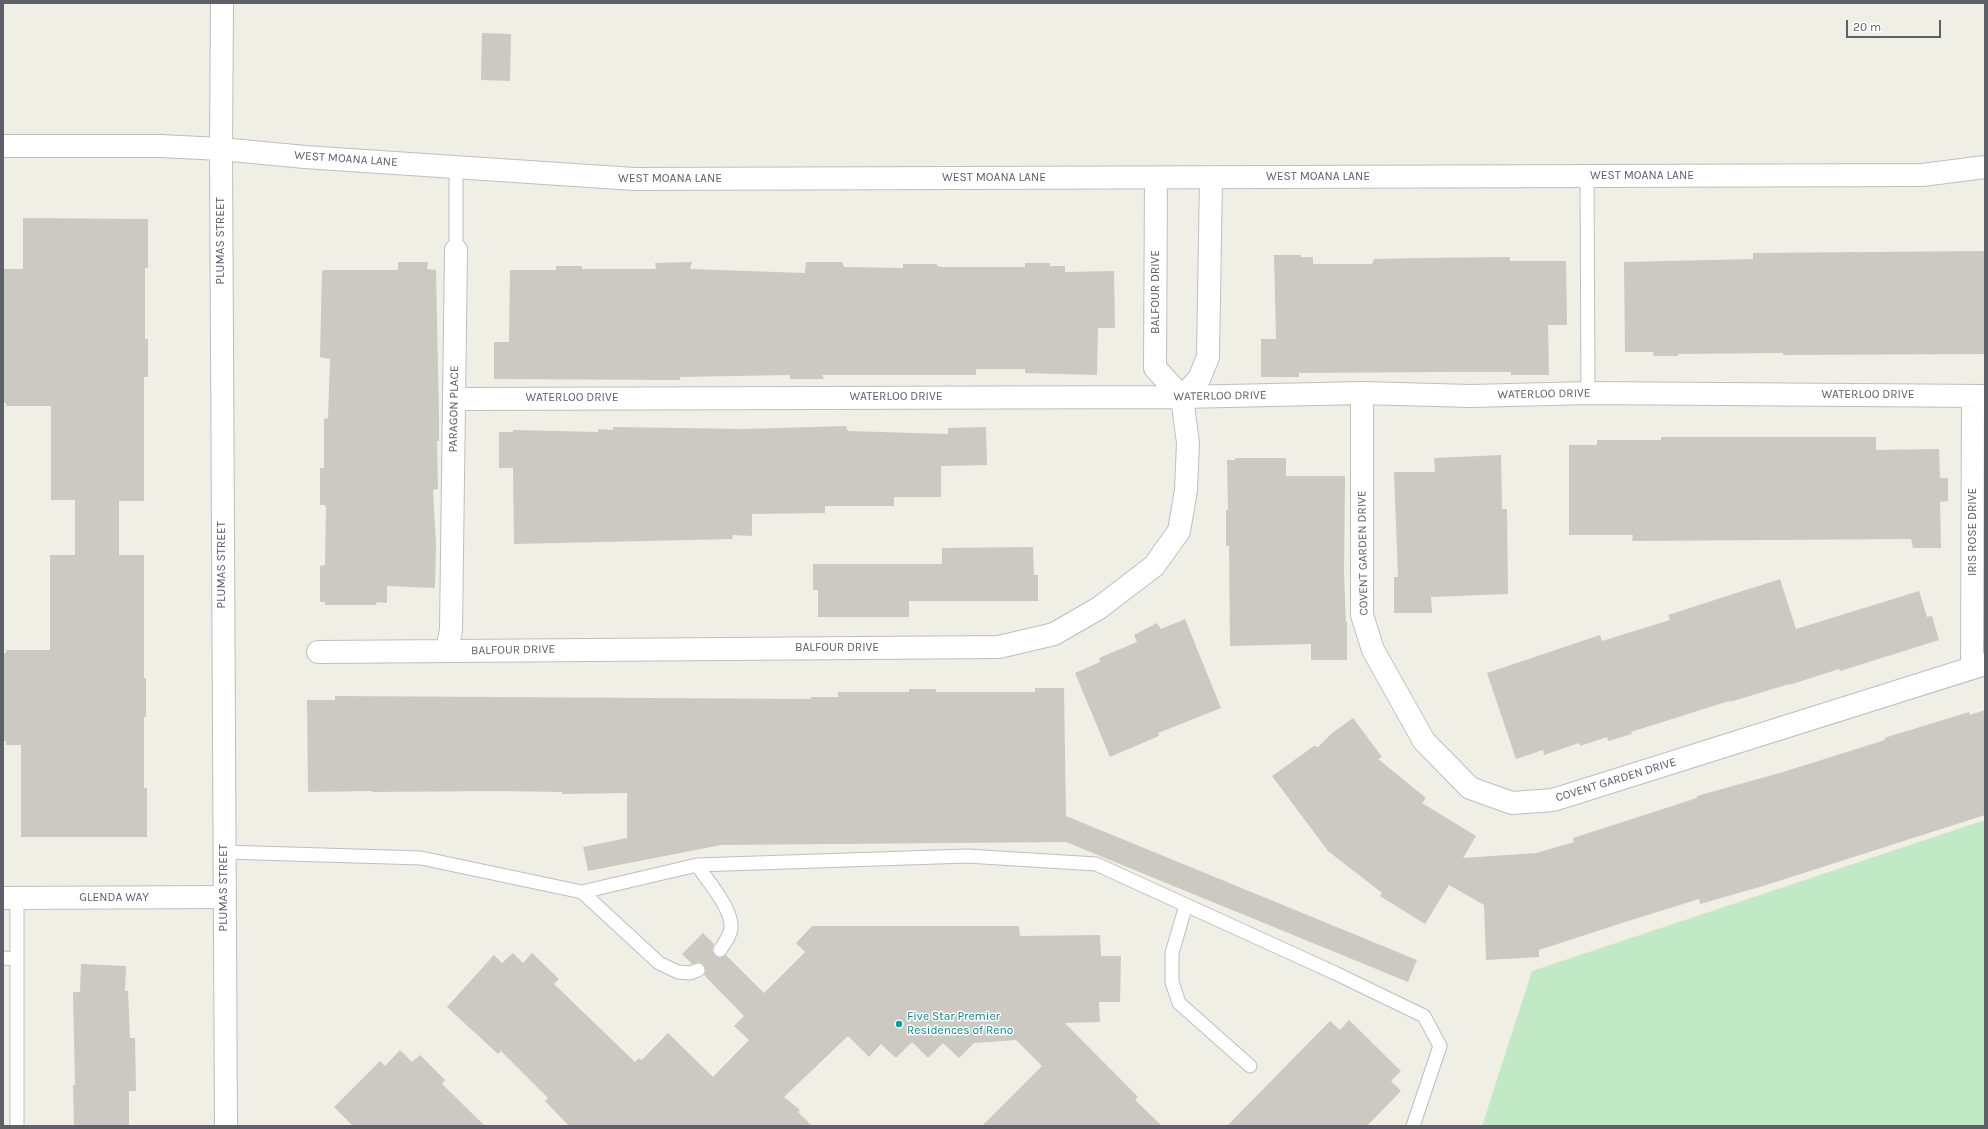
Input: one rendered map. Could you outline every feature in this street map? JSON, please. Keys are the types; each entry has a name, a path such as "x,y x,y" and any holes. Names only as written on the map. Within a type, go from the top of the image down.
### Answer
{"street":[{"name":"PLUMAS STREET","path":"222,3 221,149 226,1126"},
{"name":"WEST MOANA LANE","path":"3,146 160,146 221,149 634,179 1922,175 1985,167"},
{"name":"BALFOUR DRIVE","path":"318,652 998,647 1054,634 1099,608 1154,566 1179,531 1186,490 1188,443 1182,397 1155,368 1156,178"},
{"path":"1182,397 1199,379 1208,357 1211,178"},
{"name":"PARAGON PLACE","path":"447,650 451,630 456,250"},
{"name":"WATERLOO DRIVE","path":"454,399 1182,397 1362,393 1471,396 1588,393 1979,396"},
{"name":"COVENT GARDEN DRIVE","path":"1362,393 1362,615 1373,650 1424,741 1470,788 1512,802 1553,800 1979,666"},
{"name":"IRIS ROSE DRIVE","path":"1979,396 1979,666"},
{"name":"GLENDA WAY","path":"10,898 224,897"}],"lane":[{"name":"PARAGON PLACE","path":"456,167 456,250"},
{"path":"1587,177 1588,393"},
{"path":"224,852 421,858 582,892 697,865 967,856 1096,864 1335,973 1424,1016 1440,1046 1413,1126"},
{"path":"697,865 728,913 731,925 727,940 720,950"},
{"path":"582,892 659,963 678,972 690,973 698,970"},
{"path":"10,898 17,959 17,1126"},
{"path":"1186,905 1172,953 1172,982 1179,1003 1250,1066"},
{"path":"3,958 17,959"}],"green space":[{"path":"1985,820 1985,1126 1482,1126 1532,971"}],"building":[{"path":"482,33 511,34 510,81 481,80"},
{"path":"23,218 148,219 148,268 145,268 145,339 148,339 148,377 144,377 144,501 119,501 119,555 144,555 144,678 146,678 146,717 144,717 144,788 147,788 147,837 21,837 21,745 6,745 6,741 3,741 3,653 6,653 6,650 50,650 50,555 75,555 75,500 51,500 51,406 6,406 6,403 3,403 3,269 23,269"},
{"path":"1985,251 1985,354 1783,355 1783,353 1678,354 1678,356 1654,356 1653,352 1625,352 1624,262 1753,259 1753,253"},
{"path":"1274,255 1301,255 1301,257 1313,257 1313,264 1372,264 1374,259 1422,258 1510,257 1510,261 1566,261 1567,325 1548,325 1549,375 1511,375 1511,372 1299,373 1299,377 1261,377 1261,339 1276,339"},
{"path":"398,262 428,262 427,269 436,270 439,441 437,441 438,489 433,490 436,545 435,588 387,586 387,603 377,602 376,605 325,605 325,602 320,602 320,566 325,565 326,508 325,505 320,505 320,468 324,468 324,419 328,418 330,359 320,357 322,271 398,270"},
{"path":"692,262 690,269 805,273 806,262 842,262 844,267 903,268 903,264 937,264 937,266 942,267 1025,267 1025,263 1050,263 1050,266 1065,266 1065,272 1114,271 1115,328 1098,328 1097,375 1025,373 1025,369 976,369 976,375 822,375 824,379 790,379 790,375 680,377 680,380 494,379 494,342 509,342 510,270 556,270 556,266 582,266 582,269 656,269 655,263"},
{"path":"846,426 848,431 948,434 948,428 986,427 987,465 941,466 941,497 894,497 894,506 825,506 825,513 752,514 752,536 733,535 732,539 514,544 513,468 499,468 499,432 513,432 513,430 598,432 598,429 613,430 613,427 745,429"},
{"path":"1661,437 1876,437 1876,450 1939,449 1940,478 1948,478 1948,501 1940,502 1941,548 1913,548 1911,539 1632,541 1633,535 1569,535 1569,445 1597,445 1597,440 1661,440"},
{"path":"1501,455 1502,509 1507,509 1508,594 1431,597 1432,613 1394,613 1394,577 1398,577 1394,472 1435,472 1434,458"},
{"path":"1235,458 1286,458 1286,476 1345,476 1344,574 1347,622 1347,660 1311,660 1311,644 1230,646 1229,546 1226,546 1226,510 1228,510 1227,460 1235,460"},
{"path":"1033,547 1034,575 1038,575 1038,601 909,601 909,617 818,617 818,590 813,590 813,564 942,564 942,548"},
{"path":"1780,579 1796,629 1919,591 1927,617 1932,616 1939,640 1840,671 1839,669 1789,685 1730,702 1729,701 1631,732 1632,734 1608,741 1607,737 1580,746 1579,743 1544,755 1543,750 1516,759 1487,673 1600,635 1602,641 1670,620 1668,615"},
{"path":"1185,619 1221,708 1158,733 1159,736 1110,757 1075,673 1100,662 1099,658 1137,642 1134,635 1157,623 1161,629"},
{"path":"1035,688 1064,688 1066,816 1417,960 1408,982 1066,842 721,845 588,871 583,847 627,838 627,793 562,794 562,792 499,791 308,792 307,700 335,700 335,696 811,699 811,697 838,697 838,692 909,692 909,689 936,689 936,692 1035,692"},
{"path":"1985,710 1985,815 1763,886 1700,904 1699,899 1625,922 1539,950 1539,957 1486,960 1484,905 1449,885 1425,924 1380,896 1382,893 1328,851 1272,776 1314,746 1318,747 1332,733 1353,718 1382,757 1378,759 1426,798 1422,803 1476,836 1463,858 1536,853 1574,842 1573,838 1697,798 1697,796 1783,772 1885,740 1884,738 1969,712 1970,715"},
{"name":"Five Star Premier Residences of Reno","path":"812,926 1019,926 1020,936 1100,935 1101,956 1121,956 1120,1002 1099,1002 1100,1022 1065,1023 1138,1097 1135,1100 1162,1126 982,1126 1042,1066 1016,1040 974,1043 959,1058 943,1043 928,1058 912,1042 896,1058 881,1044 869,1057 848,1036 784,1097 800,1110 798,1112 812,1126 569,1126 545,1101 548,1098 501,1051 498,1054 447,1007 494,955 502,963 513,953 523,963 532,953 559,979 554,984 635,1062 639,1058 642,1060 668,1033 713,1077 749,1040 734,1026 744,1016 704,975 706,971 703,964 699,962 692,964 682,954 703,933 714,944 712,950 715,956 720,958 726,955 764,993 805,952 796,943"},
{"path":"81,964 126,966 125,991 128,991 130,1038 135,1038 136,1091 129,1091 129,1126 74,1126 73,1085 75,1085 73,992 80,992"},
{"path":"1349,1020 1401,1071 1391,1081 1401,1091 1367,1126 1227,1126 1330,1021 1340,1030"},
{"path":"400,1050 412,1062 420,1055 445,1080 442,1084 485,1126 353,1126 334,1107 380,1061 385,1066"}],"place":[{"name":"Five Star Premier Residences of Reno","path":"899,1024"}]}
